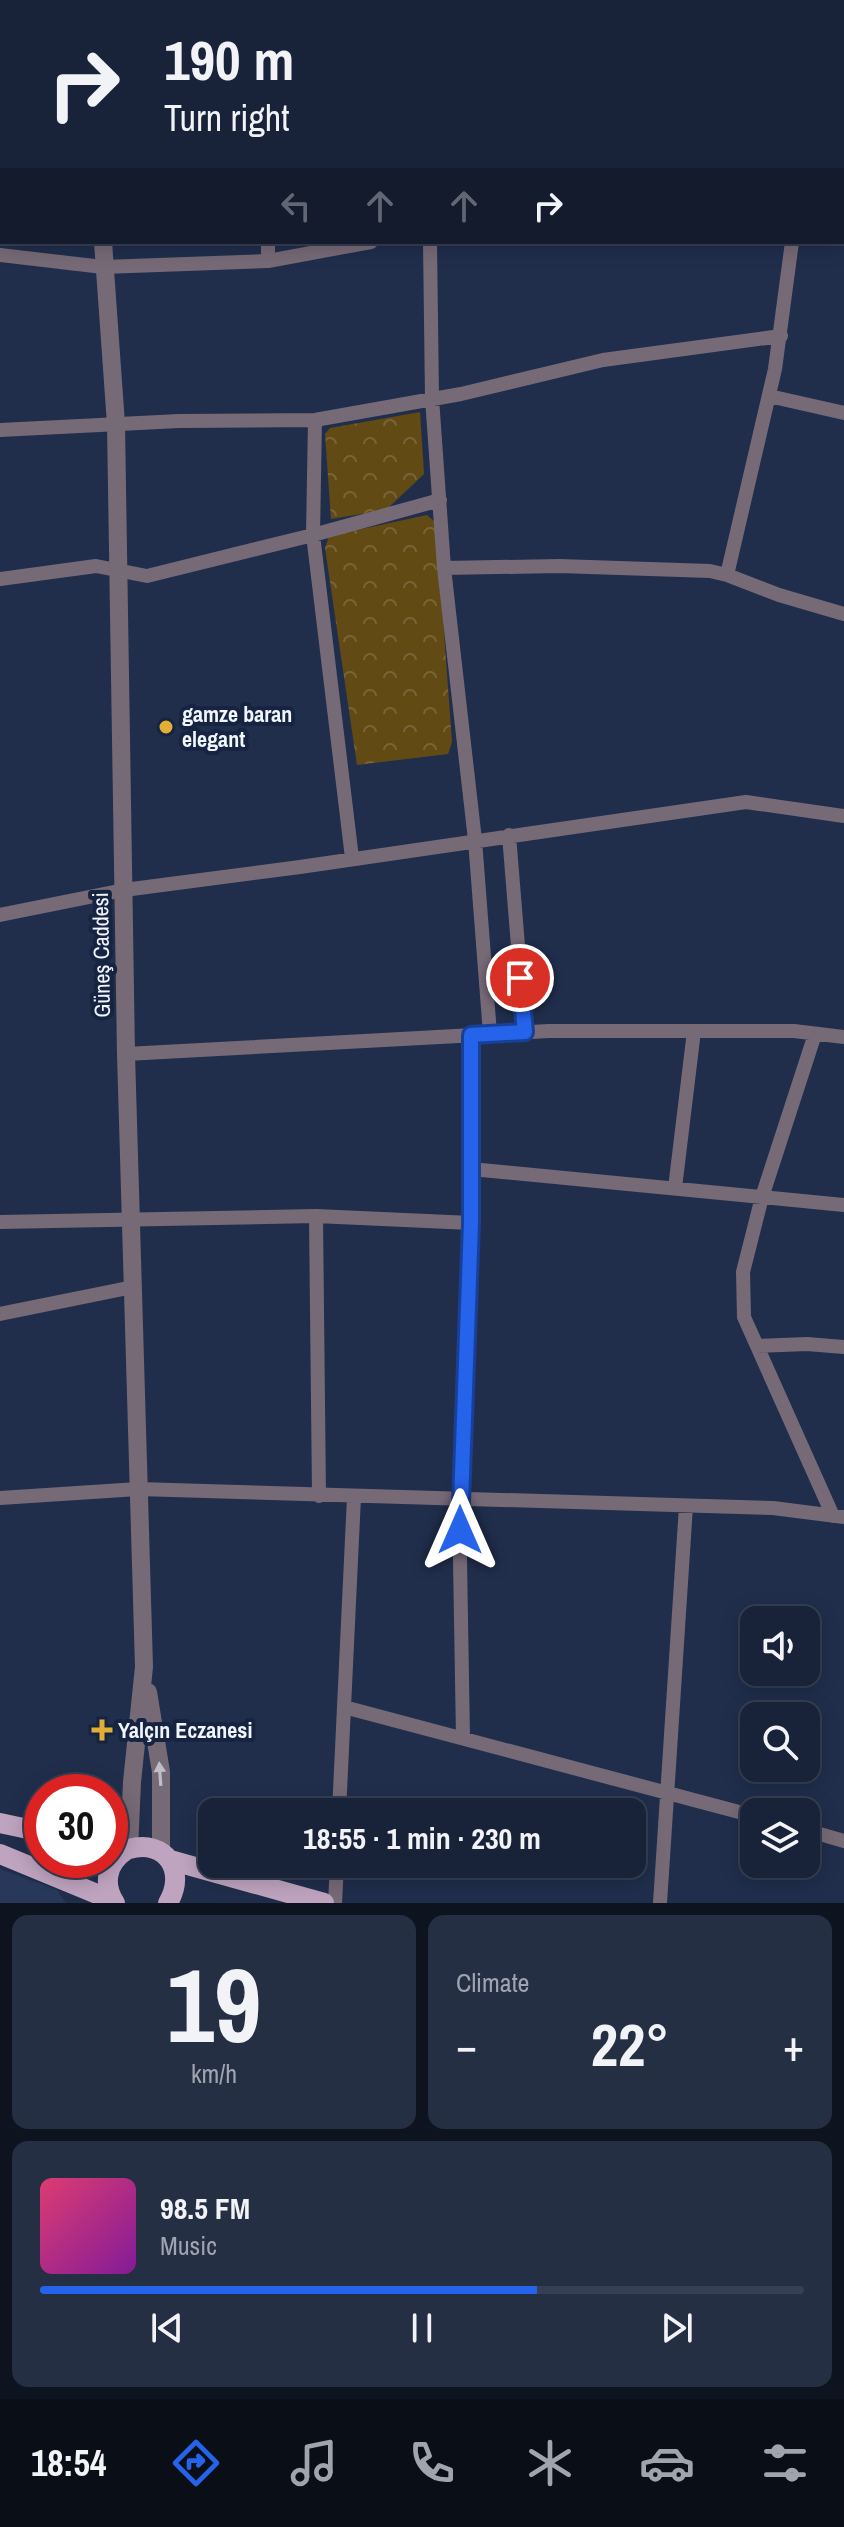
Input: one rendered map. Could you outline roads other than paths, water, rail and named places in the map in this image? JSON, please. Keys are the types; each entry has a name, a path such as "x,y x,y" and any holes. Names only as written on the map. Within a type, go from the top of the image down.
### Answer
{"main road":[{"path":"0,1823 24,1828"},
{"path":"128,1848 145,1846 166,1856 324,1903"},
{"path":"0,1854 115,1902"},
{"path":"166,1856 175,1870 177,1882 168,1903"},
{"path":"108,1878 115,1902"}],"street":[{"name":"Güneş Caddesi","path":"103,244 116,424 126,1054 144,1667"},
{"path":"268,244 268,261"},
{"path":"0,255 103,267 268,261 360,244"},
{"path":"430,244 432,398 444,568 475,840 490,1034"},
{"path":"727,575 781,336 792,244"},
{"path":"0,430 315,420 461,394 603,360 781,336"},
{"path":"769,396 844,413"},
{"path":"315,420 313,535 352,858"},
{"path":"0,579 96,566 147,576 440,500"},
{"path":"444,568 559,566 710,571 844,614"},
{"path":"0,915 124,890 746,802 844,816"},
{"path":"509,835 525,1032"},
{"path":"675,1188 694,1031"},
{"path":"126,1054 525,1032 794,1031 844,1037"},
{"path":"815,1034 762,1197 743,1272 744,1317 838,1516"},
{"path":"463,1738 459,1500 471,1223 471,1035"},
{"path":"471,1169 844,1205"},
{"path":"0,1222 316,1216 471,1223"},
{"path":"316,1216 319,1496"},
{"path":"0,1314 133,1287"},
{"path":"757,1346 807,1344 844,1347"},
{"path":"0,1498 138,1489 773,1508 838,1516"},
{"path":"340,1798 354,1497"},
{"path":"660,1903 686,1506"},
{"path":"128,1806 144,1667"},
{"path":"144,1667 161,1772 166,1856"},
{"path":"344,1707 740,1812"},
{"path":"820,1834 844,1841"},
{"path":"335,1903 336,1878"}],"place":[{"name":"gamze baran elegant","path":"166,727"},
{"name":"Yalçın Eczanesi","path":"102,1730"}]}
